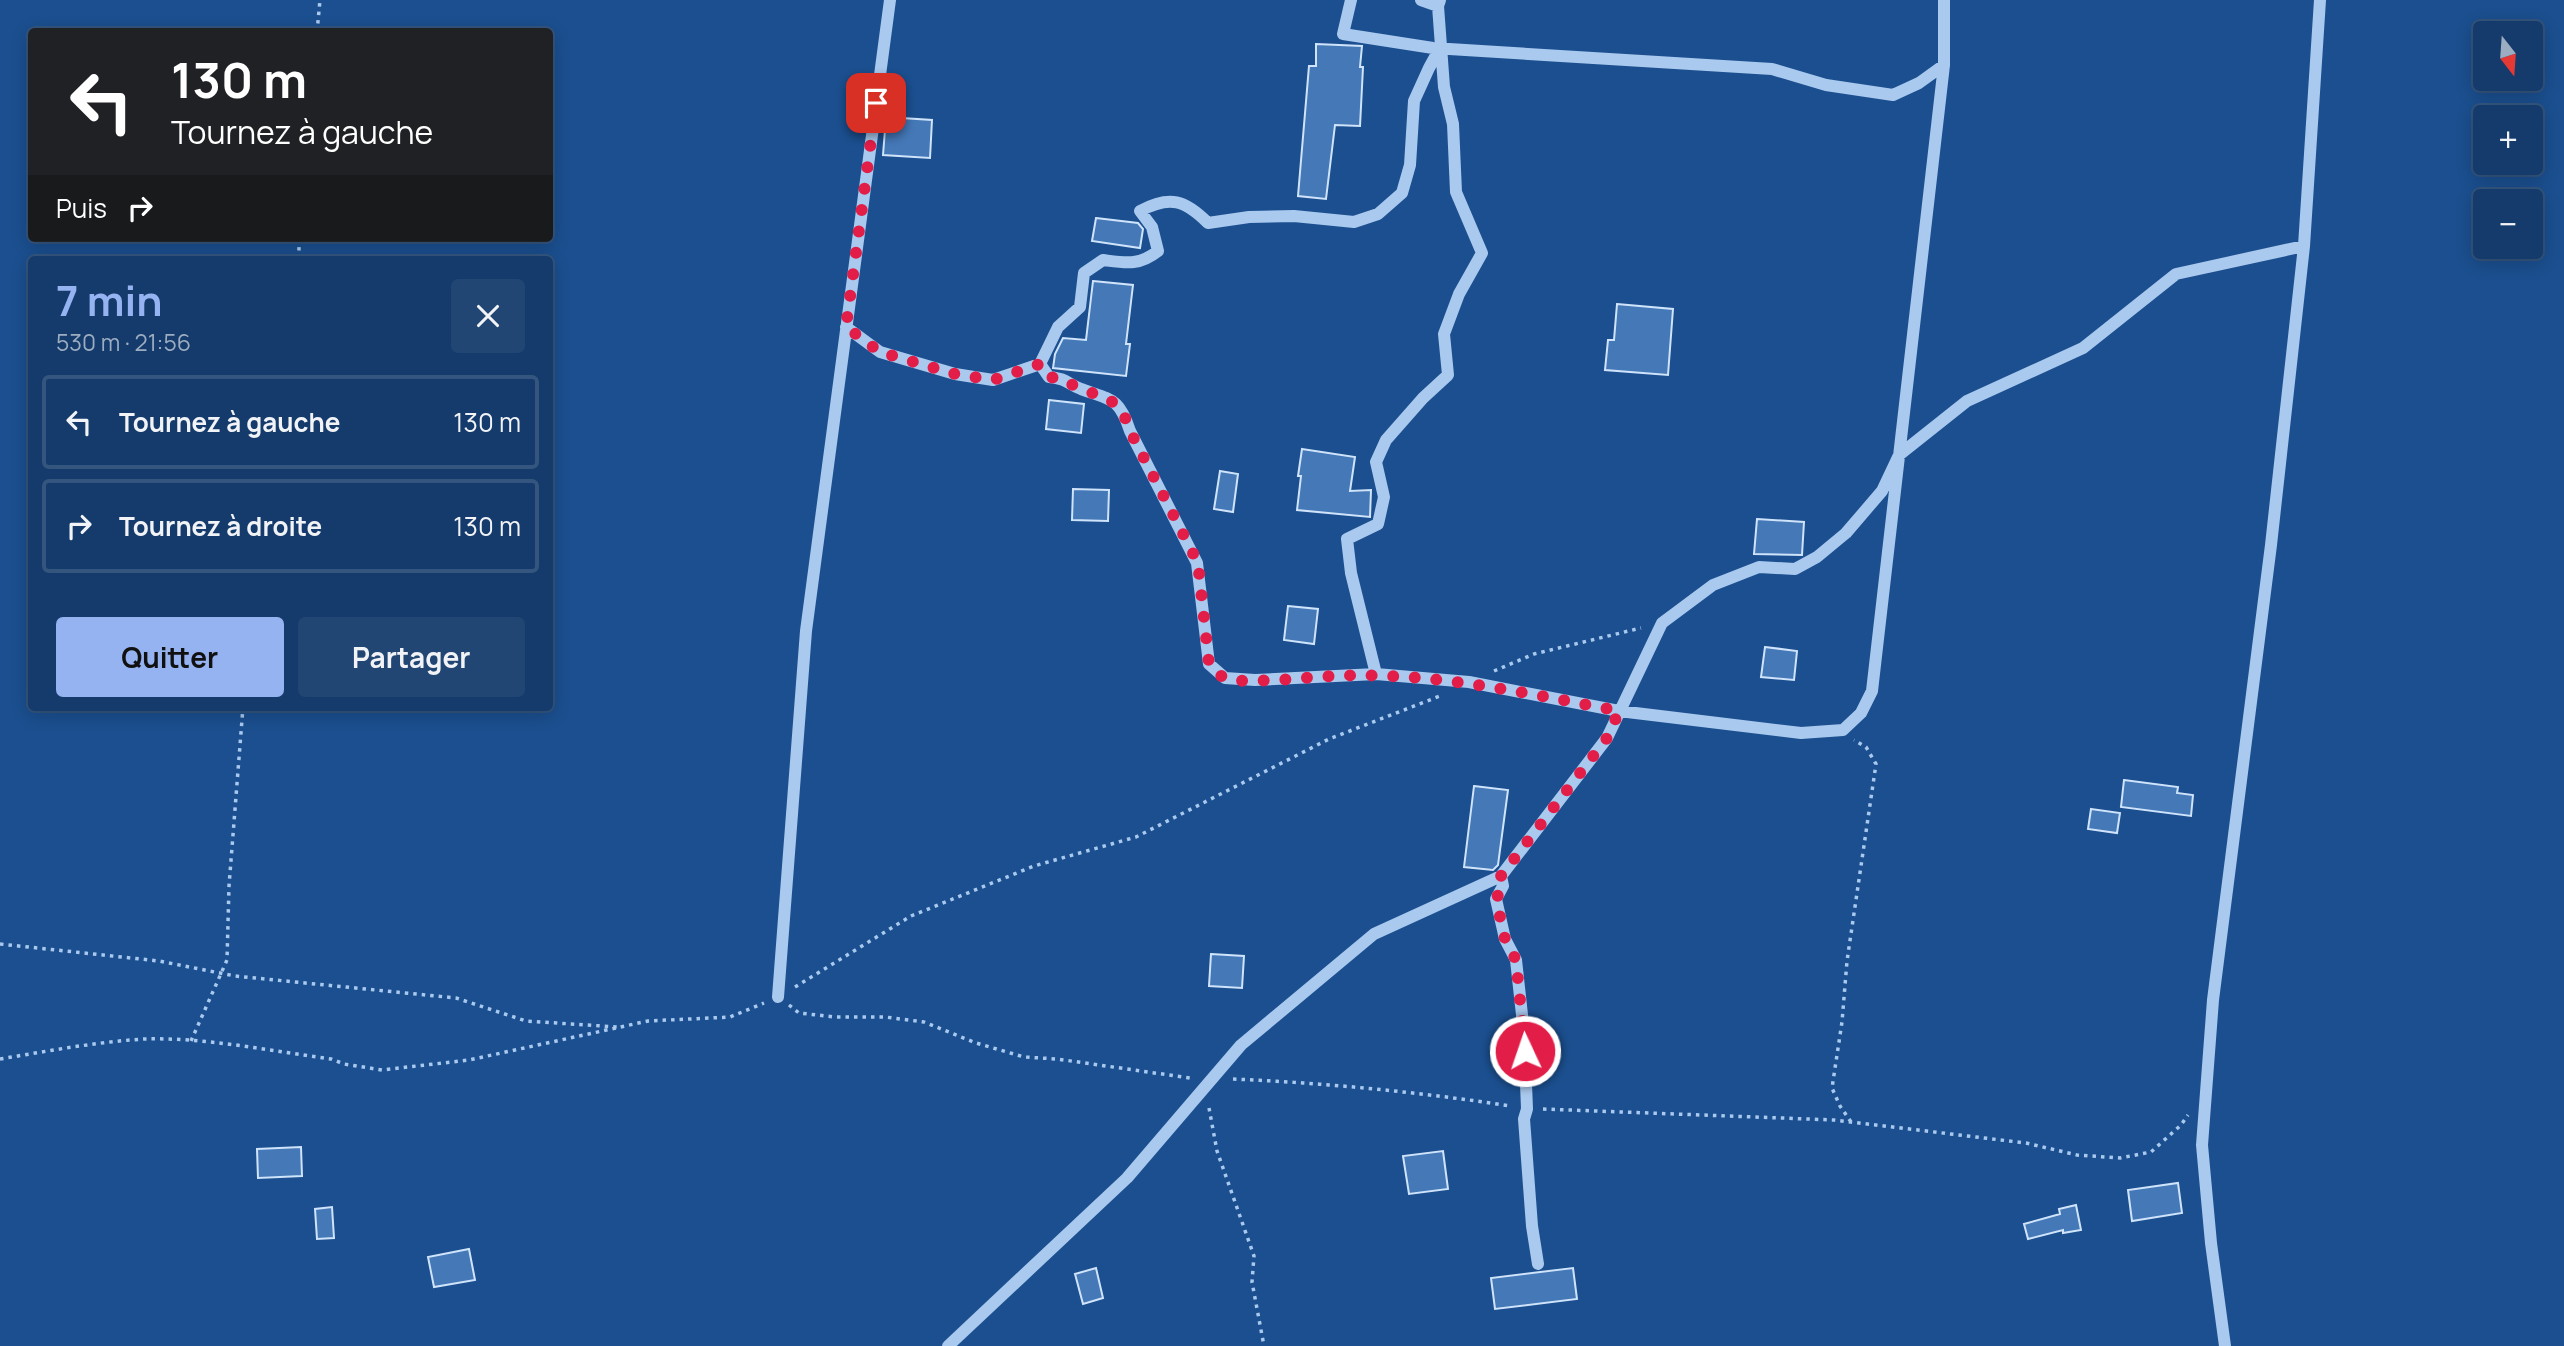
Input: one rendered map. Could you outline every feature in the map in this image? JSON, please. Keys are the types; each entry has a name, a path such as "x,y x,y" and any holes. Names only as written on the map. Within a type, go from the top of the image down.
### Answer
{"street":[{"path":"778,997 806,631 890,0"},
{"path":"1351,0 1343,34 1440,48 1772,69 1826,85 1893,95 1919,83 1944,65"},
{"path":"1376,674 1351,573 1347,539 1378,524 1384,498 1376,462 1386,440 1448,374 1444,334 1459,295 1482,253 1457,192 1453,124 1444,87 1440,48 1439,3 1421,0"},
{"path":"1040,364 1049,377 1065,379 1080,389 1096,392 1113,400 1124,414 1130,431 1198,563 1209,664 1225,678 1255,680 1376,674 1469,682 1619,711 1801,733 1843,730 1861,713 1872,691 1944,65 1944,0"},
{"path":"2225,1346 2211,1243 2202,1145 2213,1000 2271,545 2304,246 2320,0"},
{"path":"846,327 880,352 955,374 993,380 1040,364 1058,327 1080,307 1084,273 1103,260 1124,263 1146,261 1158,251 1152,227 1140,211 1160,200 1191,207 1208,223 1249,217 1294,216 1354,222 1378,214 1402,193 1410,165 1414,101 1440,48"},
{"path":"948,1346 1127,1178 1241,1045 1374,934 1501,876 1607,738 1662,623 1713,585 1759,567 1795,569 1817,557 1846,533 1882,491 1899,455 1967,401 2083,348 2176,274 2304,246"},
{"path":"1501,876 1503,886 1496,899 1505,939 1516,960 1523,1024 1527,1109 1524,1119 1532,1226 1538,1264"}],"path":[{"path":"317,28 320,0"},
{"path":"0,1059 146,1039 191,1041 331,1059 344,1064 382,1069 469,1060 648,1021 730,1017 778,997 911,916 1034,866 1136,837 1329,739 1417,706 1534,654 1662,623"},
{"path":"191,1041 227,960 229,886 243,711"},
{"path":"1843,730 1866,747 1876,764 1847,961 1832,1088 1840,1106 1852,1122"},
{"path":"0,944 159,961 221,974 456,998 526,1021 623,1027"},
{"path":"778,997 799,1013 835,1017 885,1017 924,1022 976,1043 1024,1057 1057,1059 1207,1084 1231,1079 1321,1083 1430,1094 1527,1109 1852,1122 2026,1143 2077,1154 2120,1158 2151,1152 2181,1125 2207,1087"},
{"path":"1207,1084 1217,1151 1254,1256 1252,1282 1264,1346"}],"building":[{"path":"1316,44 1362,46 1360,126 1335,125 1326,199 1298,196 1309,66 1316,66"},
{"path":"886,117 932,120 930,158 883,155"},
{"path":"1096,218 1138,223 1143,229 1140,248 1092,241"},
{"path":"1093,281 1133,285 1126,344 1130,344 1126,376 1053,368 1055,354 1063,338 1086,340"},
{"path":"1617,304 1673,309 1668,375 1605,370 1608,340 1614,340"},
{"path":"1049,400 1084,404 1081,433 1046,429"},
{"path":"1302,449 1355,457 1350,491 1371,490 1370,517 1297,510"},
{"path":"1220,471 1238,474 1233,512 1214,509"},
{"path":"1073,489 1109,490 1108,521 1072,520"},
{"path":"1757,519 1804,522 1802,555 1754,554"},
{"path":"1288,606 1318,609 1314,644 1284,640"},
{"path":"1765,647 1797,651 1794,680 1761,677"},
{"path":"2124,780 2178,787 2177,793 2193,795 2191,816 2121,807"},
{"path":"1474,786 1508,790 1498,865 1493,870 1464,867"},
{"path":"2091,809 2120,813 2117,833 2088,829"},
{"path":"1211,954 1244,956 1242,988 1209,986"},
{"path":"301,1147 302,1176 258,1178 257,1149"},
{"path":"1443,1151 1448,1189 1409,1194 1403,1156"},
{"path":"2178,1183 2182,1213 2132,1221 2128,1190"},
{"path":"2076,1205 2081,1230 2063,1233 2063,1230 2028,1239 2024,1224 2060,1214 2059,1209"},
{"path":"332,1207 334,1238 317,1239 315,1209"},
{"path":"469,1249 475,1280 434,1287 428,1257"},
{"path":"1096,1268 1103,1298 1083,1304 1075,1274"},
{"path":"1573,1268 1577,1299 1495,1309 1491,1278"}],"route":[{"path":"876,103 846,327 880,352 955,374 993,380 1040,364 1049,377 1065,379 1080,389 1096,392 1113,400 1124,414 1130,431 1198,563 1209,664 1225,678 1255,680 1376,674 1400,676 1469,682 1619,711 1607,738 1501,876 1503,886 1496,899 1505,939 1516,960 1525,1051"}]}
